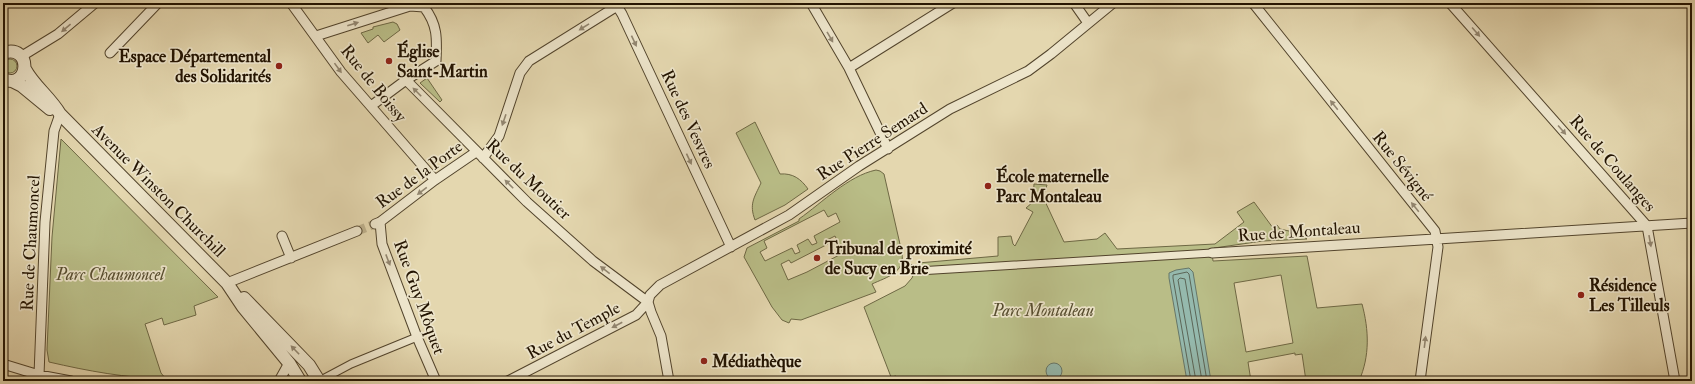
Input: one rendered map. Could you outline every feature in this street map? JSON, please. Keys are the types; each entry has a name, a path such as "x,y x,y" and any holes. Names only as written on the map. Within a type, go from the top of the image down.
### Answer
{"street":[{"path":"22,56 58,34 95,3"},
{"path":"110,53 158,3"},
{"name":"Rue de Boissy","path":"291,3 341,72 435,180"},
{"path":"811,3 848,68 888,149"},
{"path":"848,68 953,3"},
{"path":"1074,3 1088,23"},
{"name":"Rue Pierre Semard","path":"648,302 650,295 665,281 794,212 859,166 950,109 1028,71 1113,3"},
{"name":"Rue Sévigné","path":"1253,3 1435,231 1438,247 1420,381"},
{"name":"Rue de Coulanges","path":"1450,3 1647,226 1675,381"},
{"name":"Rue de la Porte","path":"377,223 435,180 479,155 499,136 520,73 529,61 618,4"},
{"name":"Rue des Vesvres","path":"618,4 731,247"},
{"path":"316,36 410,6 424,6 432,18 437,39 436,61 406,80 371,106"},
{"path":"5,51 13,51 22,56 25,64 25,69 21,76 7,80"},
{"name":"Avenue Winston Churchill","path":"25,69 35,84 54,103 60,114 230,287 249,301 304,359 319,381"},
{"name":"Avenue Winston Churchill","path":"7,80 22,86 49,108 60,114"},
{"name":"Rue du Moutier","path":"406,80 479,155 533,207 593,261 648,302"},
{"name":"Rue de Chaumoncel","path":"39,375 45,222 54,130 60,114"},
{"name":"Rue Guy Môquet","path":"377,223 382,244 417,337 436,381"},
{"name":"Rue de Montaleau","path":"909,268 918,271 1692,223"},
{"path":"230,287 291,258 357,231"},
{"path":"282,236 291,258"},
{"name":"Avenue Winston Churchill","path":"230,287 243,307 289,363 300,381"},
{"path":"648,302 661,336 669,381"},
{"name":"Rue du Temple","path":"508,381 636,315 648,302"},
{"path":"319,381 351,364 417,337"},
{"path":"279,381 289,363"},
{"path":"3,364 39,375 71,381"}],"green space":[{"path":"393,22 397,24 400,30 384,42 378,35 368,43 361,33 373,29 373,27"},
{"path":"10,59 15,61 17,66 15,71 10,73 5,71 3,66 5,61"},
{"path":"427,78 442,100 440,102 420,83"},
{"path":"755,122 780,174 796,177 808,189 785,205 755,220 752,205 761,183 736,133"},
{"name":"Parc Chaumoncel","path":"61,139 218,297 194,306 196,315 164,325 162,318 145,324 161,373 166,379 107,374 49,362 47,350 52,237"},
{"path":"876,170 884,174 902,253 901,265 894,273 872,284 876,292 801,320 791,319 789,323 782,320 772,307 744,257 747,248 799,221 799,219 836,190 866,173","holes":["824,210 828,217 836,213 840,222 814,236 817,243 812,245 808,239 797,245 800,252 795,254 792,248 765,261 760,252 767,248 764,241","835,236 843,253 788,280 781,264 789,260 791,263 828,244 827,240"]},
{"name":"Parc Montaleau","path":"1034,184 1047,185 1043,197 1064,242 1097,239 1105,233 1117,249 1215,244 1244,222 1237,212 1254,202 1273,228 1277,225 1280,229 1298,233 1307,239 1263,241 1214,248 1212,253 1213,261 1307,256 1317,308 1362,304 1366,323 1367,353 1363,372 1359,381 1306,381 1302,354 1295,355 1295,353 1248,362 1251,381 898,381 896,376 891,377 864,307 905,286 912,278 918,263 998,256 998,237 1011,236 1015,246 1033,212 1026,208 1033,202","holes":["1281,275 1293,343 1246,352 1234,283"]}],"water":[{"path":"1189,268 1193,272 1211,381 1187,381 1169,273 1176,270"},
{"path":"1051,363 1057,363 1062,368 1060,377 1057,379 1051,379 1046,374 1046,368"}],"tunnel":[{"path":"357,231 375,224"}],"place":[{"name":"Église Saint-Martin","path":"389,61"},
{"name":"Espace Départemental des Solidarités","path":"279,66"},
{"name":"École maternelle Parc Montaleau","path":"988,186"},
{"name":"Tribunal de proximité de Sucy en Brie","path":"817,258"},
{"name":"Résidence Les Tilleuls","path":"1581,295"},
{"name":"Médiathèque","path":"704,361"}]}
